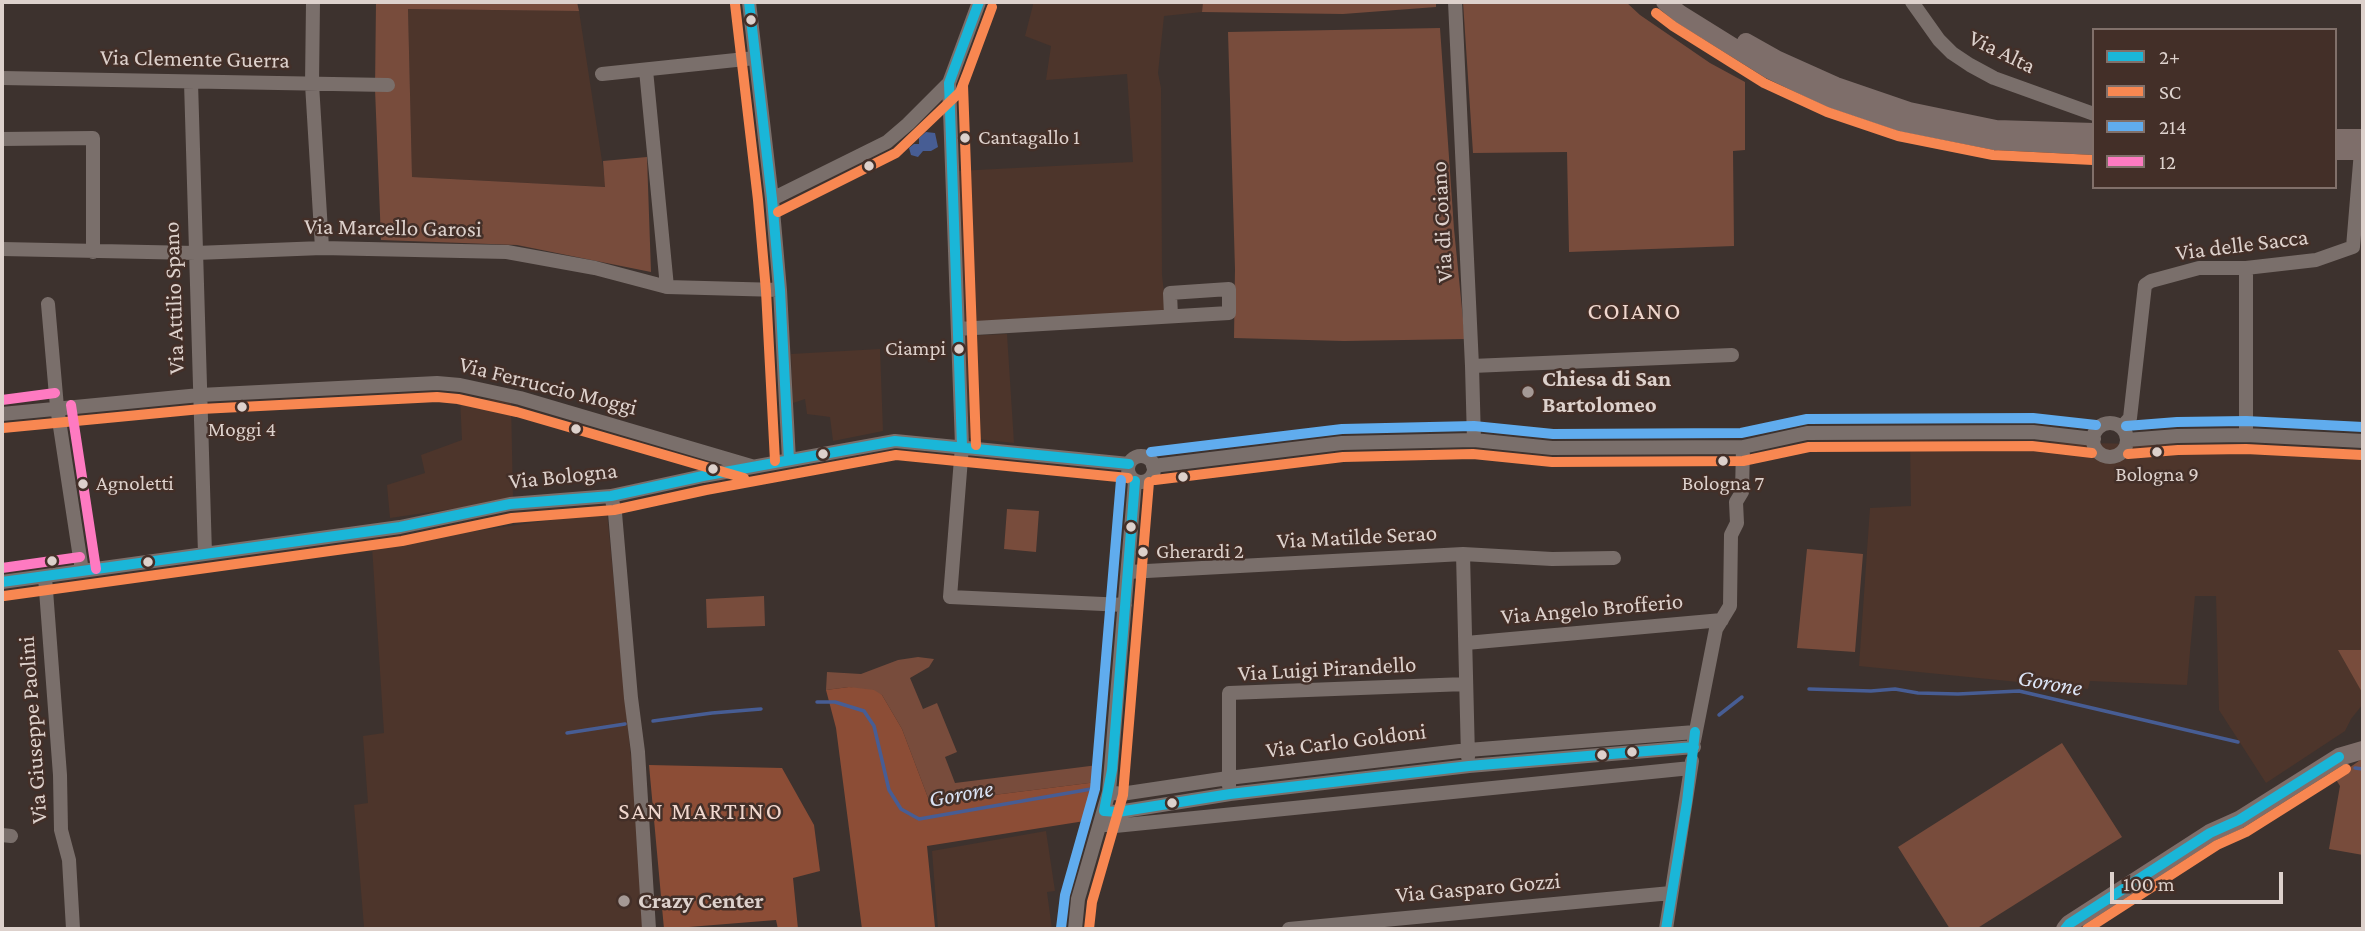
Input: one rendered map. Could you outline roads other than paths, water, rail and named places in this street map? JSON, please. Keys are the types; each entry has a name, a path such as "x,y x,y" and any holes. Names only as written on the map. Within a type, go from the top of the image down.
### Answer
{"main road":[{"path":"1665,2 1770,70 1830,99 1902,123 1994,141 2092,146"},
{"path":"1684,2 1778,60 1836,86 1909,111 1996,129 2092,132"},
{"path":"2337,138 2362,143"},
{"path":"2337,150 2362,143"},
{"path":"2077,929 2214,839 2225,828 2339,757 2363,750"},
{"path":"2065,929 2210,833 2225,828"}],"street":[{"path":"313,2 312,84 322,248"},
{"path":"749,2 780,290 789,460"},
{"path":"979,2 949,83 962,446 950,597 1125,605"},
{"name":"Via di Coiano","path":"1455,2 1474,440"},
{"name":"Via Alta","path":"1912,2 1939,40 1970,65 1994,78 2092,113"},
{"path":"602,74 755,58"},
{"path":"646,70 667,287"},
{"name":"Via Clemente Guerra","path":"2,78 388,85"},
{"name":"Via Attilio Spano","path":"191,82 205,554"},
{"path":"772,199 887,142 949,83"},
{"path":"2,139 93,138 93,252"},
{"name":"Via delle Sacca","path":"2124,433 2130,418 2145,285 2199,268 2246,268 2316,260 2353,247 2362,143"},
{"name":"Via Marcello Garosi","path":"2,249 196,253 322,248 507,252 595,268 667,287 780,290"},
{"path":"2246,268 2246,435"},
{"path":"958,328 1229,313 1228,289 1170,293 1171,316"},
{"path":"48,304 57,407 82,571"},
{"path":"1472,366 1732,355"},
{"name":"Via Ferruccio Moggi","path":"2,414 200,396 436,383 460,385 520,398 755,467"},
{"name":"Via Bologna","path":"2124,433 2121,452 2108,456 2096,449 2096,430 2104,424 2113,423 2124,433 2363,441"},
{"name":"Via Bologna","path":"2,582 400,527 510,504 611,496 895,440 1129,464 1140,456 1148,459 1153,466 1342,443 1474,440 1552,448 1743,447 1807,433 2033,432 2094,439"},
{"path":"1666,929 1694,739 1716,629 1730,606 1731,535 1737,523 1736,502 1742,492 1743,447"},
{"path":"700,450 706,465 703,476"},
{"path":"1129,464 1129,475 1135,481 1142,482 1149,479 1153,466"},
{"path":"1075,929 1078,899 1109,792 1135,481"},
{"path":"611,496 615,513 638,752 649,929"},
{"name":"Via Matilde Serao","path":"1463,554 1468,750"},
{"name":"Via Matilde Serao","path":"1128,572 1463,554 1552,559 1614,558"},
{"name":"Via Giuseppe Paolini","path":"45,577 60,775 61,830 69,860 73,929"},
{"name":"Via Angelo Brofferio","path":"1466,643 1722,620"},
{"name":"Via Luigi Pirandello","path":"1228,778 1229,693 1465,684"},
{"name":"Via Carlo Goldoni","path":"1109,792 1121,794 1228,778 1468,750 1694,739"},
{"name":"Via Carlo Goldoni","path":"1102,818 1118,812 1230,794 1694,739"},
{"path":"1468,750 1469,765"},
{"path":"1102,818 1129,825 1691,768"},
{"path":"1228,778 1230,794"},
{"name":"Via Gasparo Gozzi","path":"1289,929 1671,892"}],"water":[{"path":"926,132 935,133 938,147 923,151 918,157 911,155 909,148 919,144 919,138"}],"waterway":[{"name":"Gorone","path":"1809,689 1895,689 1918,693 1958,694 2019,691 2238,742"},
{"name":"Gorone","path":"1719,715 1742,697"},
{"name":"Gorone","path":"817,702 835,702 864,711 874,726 889,790 901,809 919,819 1097,788"},
{"name":"Gorone","path":"653,721 761,709"},
{"name":"Gorone","path":"567,733 625,724"},
{"name":"Gorone","path":"2355,768 2363,769"}],"place":[{"name":"Cantagallo 1","path":"965,138"},
{"name":"Ciampi","path":"959,349"},
{"name":"Chiesa di San Bartolomeo","path":"1528,392"},
{"name":"Moggi 4","path":"242,407"},
{"name":"Bologna 9","path":"2157,452"},
{"name":"Bologna 7","path":"1723,461"},
{"name":"Agnoletti","path":"83,484"},
{"name":"Gherardi 2","path":"1143,552"},
{"name":"Crazy Center","path":"624,901"}],"district":[{"name":"COIANO","path":"1635,312"},
{"name":"SAN MARTINO","path":"701,812"}]}
